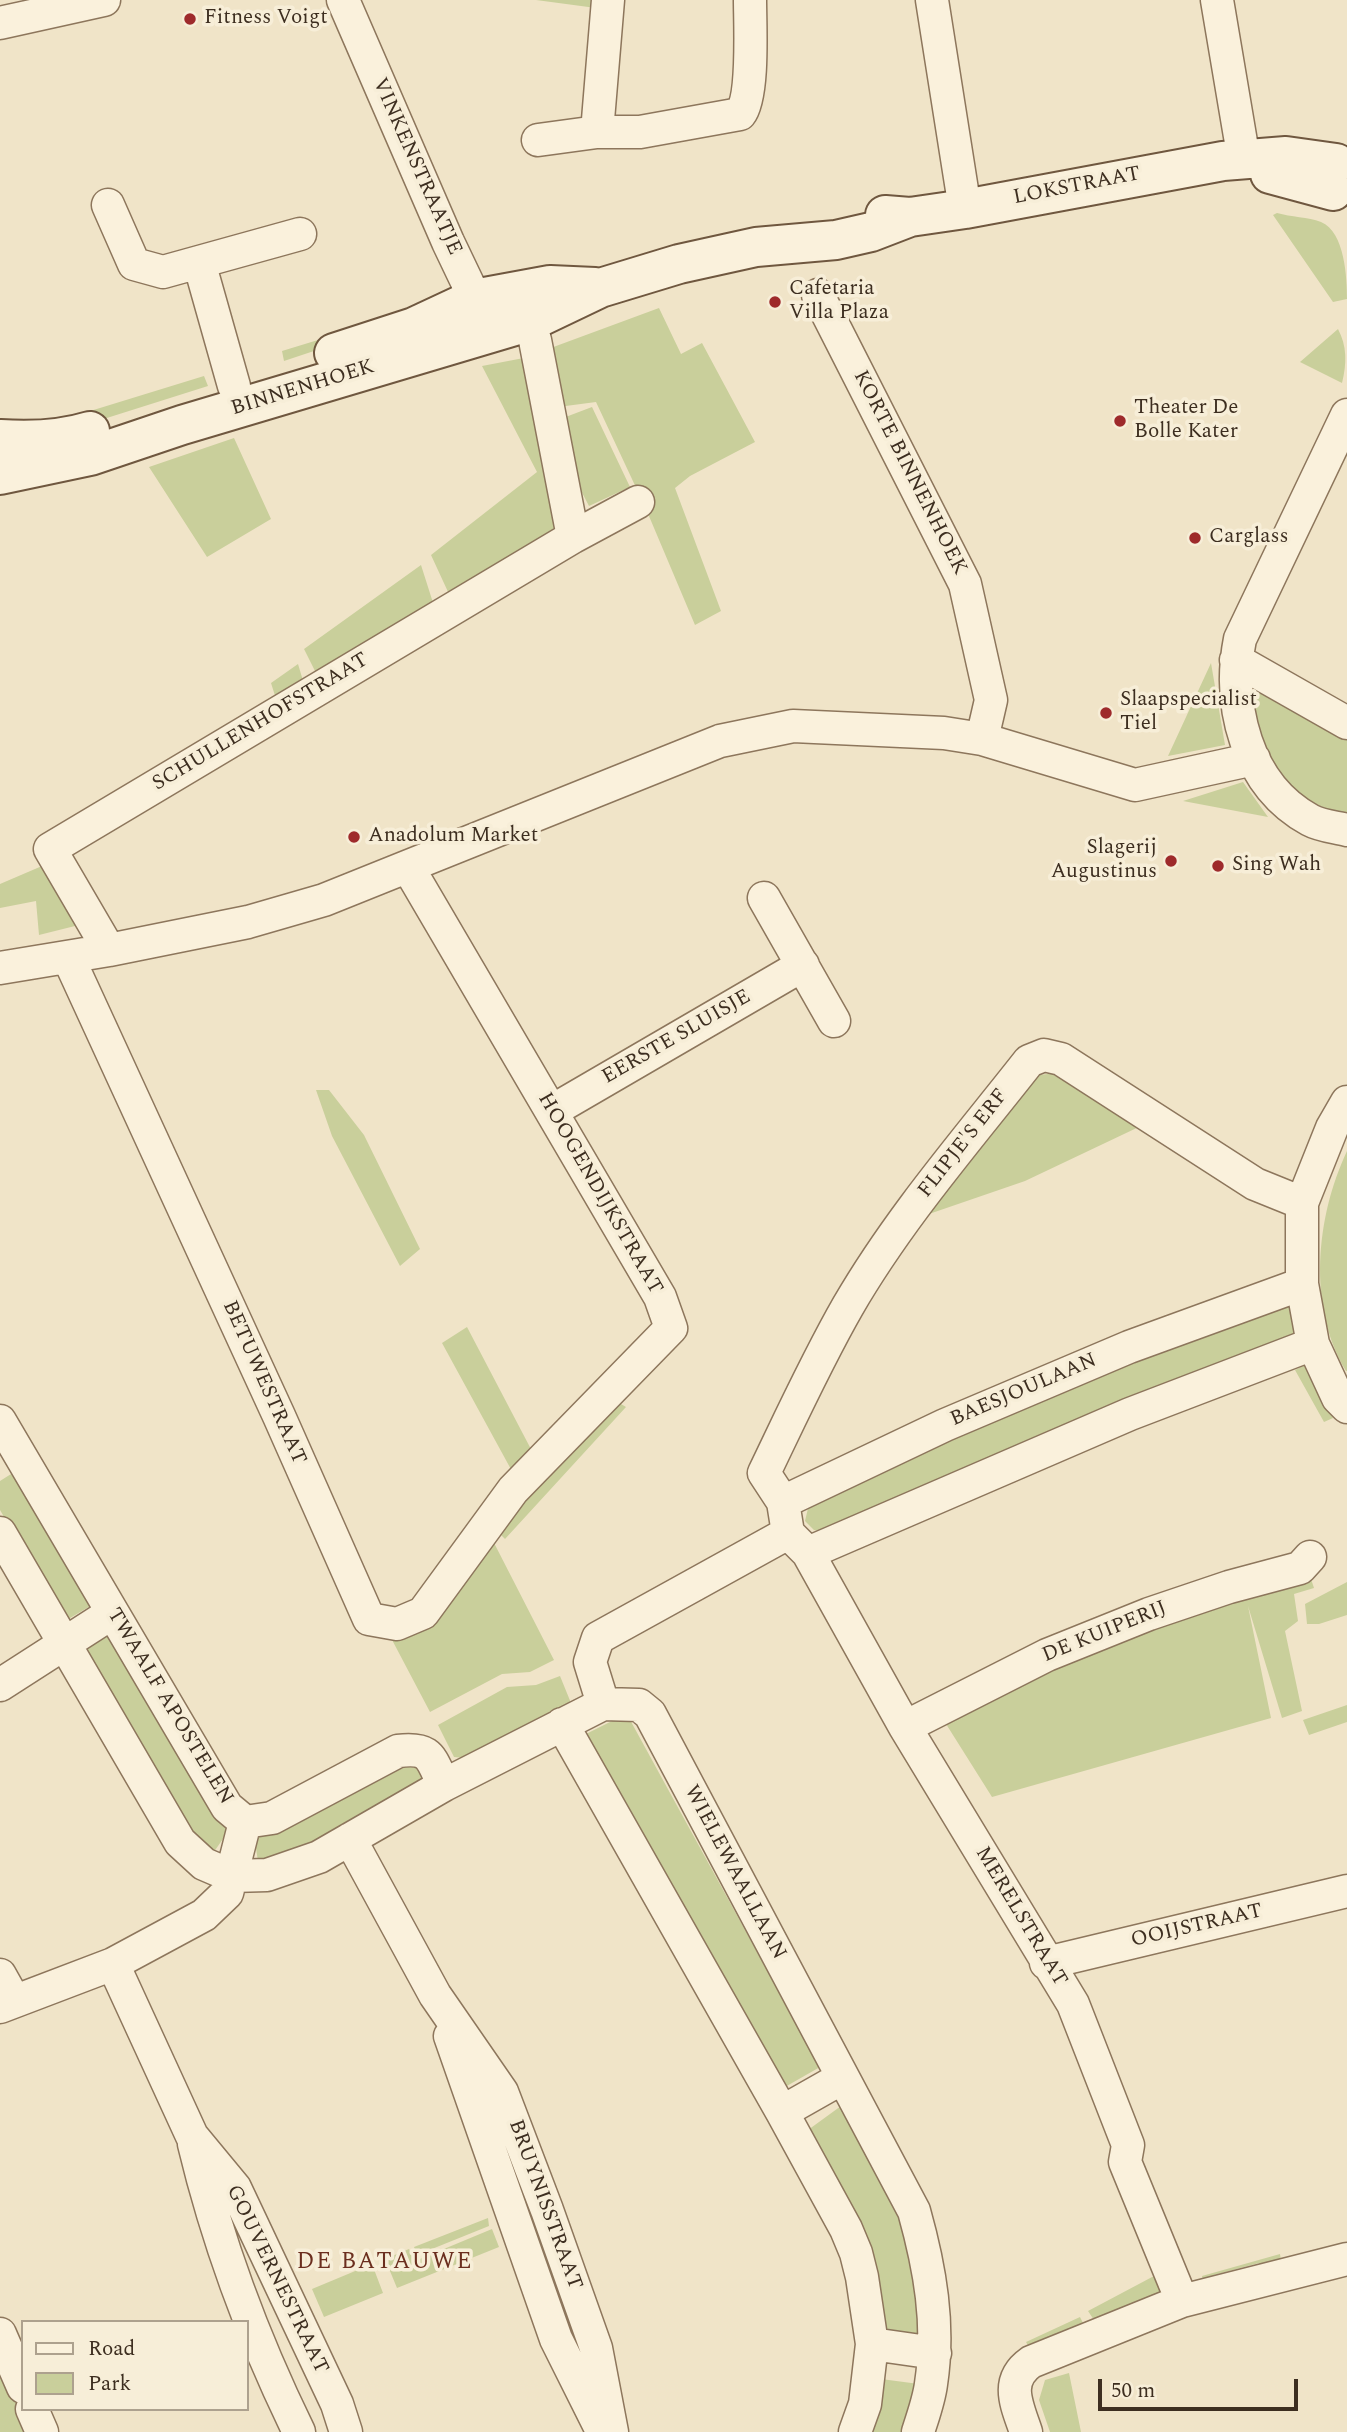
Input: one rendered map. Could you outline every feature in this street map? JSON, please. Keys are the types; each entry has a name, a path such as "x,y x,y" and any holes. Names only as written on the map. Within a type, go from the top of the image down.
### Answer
{"main road":[{"name":"LOKSTRAAT","path":"910,217 965,209 1191,165 1244,160"},
{"path":"1244,160 1268,174 1341,179"},
{"name":"BINNENHOEK","path":"0,475 90,456 182,425 487,335 531,321 600,288 679,264 756,247 832,218 872,214 910,217"},
{"name":"BINNENHOEK","path":"0,439 42,440 78,435 414,327 474,299 550,285 600,288"}],"street":[{"path":"0,23 104,0"},
{"name":"VINKENSTRAATJE","path":"343,0 474,299 487,335"},
{"path":"597,132 608,0"},
{"path":"538,140 597,132 640,132 740,114 745,106 749,71 750,0"},
{"path":"932,0 965,209"},
{"path":"1217,0 1244,160"},
{"path":"108,205 134,264 163,272 300,234"},
{"path":"199,262 234,386"},
{"name":"KORTE BINNENHOEK","path":"818,295 965,584 991,700 982,739"},
{"path":"535,340 573,537"},
{"path":"1347,415 1240,639 1236,660 1236,694 1241,728 1254,759 1278,796 1311,821 1347,830"},
{"name":"SCHULLENHOFSTRAAT","path":"109,950 50,849 573,537 638,502"},
{"path":"1236,660 1347,723"},
{"path":"0,968 109,950 248,922 324,900 720,741 793,726 944,733 982,739 1135,785 1254,759"},
{"name":"HOOGENDIJKSTRAAT","path":"408,867 660,1297 671,1328 513,1490"},
{"path":"764,898 834,1020"},
{"name":"BETUWESTRAAT","path":"68,957 369,1619 397,1624 424,1613 513,1490"},
{"name":"EERSTE SLUISJE","path":"552,1111 803,965"},
{"name":"FLIPJE'S ERF","path":"783,1502 764,1473 848,1305 897,1230 1029,1061 1044,1055 1061,1059 1255,1184 1302,1203"},
{"path":"1347,1102 1332,1128 1302,1203 1302,1284 1313,1344 1338,1398 1347,1407"},
{"name":"BAESJOULAAN","path":"783,1502 946,1425 1129,1347 1302,1284"},
{"path":"0,1533 180,1842 204,1864 232,1876 267,1875 319,1857 444,1786 603,1704 590,1662 598,1638 798,1543 1313,1344"},
{"name":"TWAALF APOSTELEN","path":"0,1421 8,1453 112,1613 227,1807 245,1822 272,1818 398,1751 418,1749 428,1755 444,1786"},
{"path":"783,1502 798,1543"},
{"name":"MERELSTRAAT","path":"798,1543 905,1727 1073,2004 1128,2145 1125,2162 1182,2301"},
{"name":"DE KUIPERIJ","path":"905,1727 1047,1655 1149,1614 1229,1587 1300,1568 1310,1557"},
{"path":"0,1685 112,1613"},
{"name":"WIELEWAALLAAN","path":"603,1704 639,1705 650,1714 914,2211 927,2256 934,2305 934,2353 930,2389 919,2432"},
{"path":"562,1724 782,2112 846,2229 856,2253 872,2344 865,2404 855,2432"},
{"path":"5,1994 113,1965 204,1915 227,1893 245,1822"},
{"name":"BRUYNISSTRAAT","path":"350,1839 435,1995 502,2092 597,2348 612,2432"},
{"name":"OOIJSTRAAT","path":"1046,1963 1347,1891"},
{"name":"GOUVERNESTRAAT","path":"113,1965 192,2136 206,2196 239,2296 299,2432"},
{"name":"BRUYNISSTRAAT","path":"435,1995 556,2339 603,2432"},
{"path":"782,2112 842,2078"},
{"name":"GOUVERNESTRAAT","path":"192,2136 235,2188 337,2404 346,2432"},
{"path":"1026,2432 1014,2386 1020,2370 1031,2362 1182,2301 1347,2259"},
{"path":"0,2334 21,2382"},
{"path":"872,2344 934,2353"},
{"path":"33,2411 42,2432"}],"green space":[{"path":"536,0 598,0 596,8"},
{"path":"1277,213 1316,220 1329,227 1343,256 1347,299 1333,302 1273,215"},
{"path":"659,308 681,354 702,343 755,442 690,476 675,488 721,611 695,625 646,509 596,402 558,407 548,349"},
{"path":"403,314 404,321 284,361 282,351"},
{"path":"1338,329 1345,355 1342,383 1300,362"},
{"path":"529,357 563,530 449,594 431,555 537,472 482,366"},
{"path":"204,376 208,386 91,423 61,420"},
{"path":"592,407 630,487 589,506 575,479 563,418"},
{"path":"234,438 271,519 207,557 149,467"},
{"path":"421,565 435,609 318,677 304,649"},
{"path":"1211,663 1225,745 1168,756"},
{"path":"298,664 304,684 277,702 271,683"},
{"path":"1255,678 1347,733 1347,817 1296,796 1273,766 1256,726 1250,700"},
{"path":"1243,782 1268,817 1183,801"},
{"path":"49,863 83,924 39,935 36,901 0,908 0,884"},
{"path":"1056,1073 1143,1125 1025,1181 929,1214 1039,1075"},
{"path":"316,1090 329,1090 364,1135 420,1249 400,1266 332,1136"},
{"path":"1347,1151 1346,1371 1325,1318 1320,1261 1328,1204"},
{"path":"1287,1299 1298,1337 831,1533 814,1530 805,1521 810,1500 1092,1375"},
{"path":"467,1327 533,1453 513,1473 442,1343"},
{"path":"1309,1363 1333,1418 1324,1422 1295,1370"},
{"path":"616,1401 626,1407 505,1539 497,1531"},
{"path":"19,1469 97,1602 65,1621 0,1510 0,1481"},
{"path":"492,1539 554,1660 530,1672 502,1674 430,1712 390,1636"},
{"path":"1309,1573 1314,1588 1294,1594 1298,1621 1285,1631 1302,1711 1282,1718 1248,1606 1271,1718 992,1797 941,1716 1165,1615"},
{"path":"1347,1582 1347,1615 1319,1624 1307,1624 1305,1604"},
{"path":"111,1627 232,1826 211,1856 200,1845 80,1646"},
{"path":"560,1676 571,1703 476,1759 454,1757 438,1725 507,1687 536,1685"},
{"path":"1347,1705 1347,1722 1309,1735 1303,1720"},
{"path":"618,1718 629,1718 820,2067 778,2091 584,1735"},
{"path":"396,1764 419,1766 425,1779 289,1860 259,1868 254,1835"},
{"path":"841,2106 901,2216 913,2245 923,2344 883,2339 808,2130"},
{"path":"488,2218 489,2226 417,2255 414,2247"},
{"path":"492,2229 499,2247 397,2288 385,2259 409,2249 415,2261"},
{"path":"1280,2254 1282,2267 1262,2273 1259,2263 1214,2275 1214,2285 1204,2286 1202,2276"},
{"path":"372,2264 383,2293 324,2317 312,2289"},
{"path":"1154,2276 1163,2296 1096,2323 1088,2311"},
{"path":"1080,2317 1084,2325 1031,2351 1026,2342"},
{"path":"0,2358 30,2432 0,2432"},
{"path":"1069,2373 1081,2432 1050,2432 1039,2400 1045,2380"},
{"path":"881,2379 919,2384 909,2432 867,2432"}],"place":[{"name":"Fitness Voigt","path":"190,19"},
{"name":"Cafetaria Villa Plaza","path":"775,302"},
{"name":"Theater De Bolle Kater","path":"1120,421"},
{"name":"Carglass","path":"1195,538"},
{"name":"Slaapspecialist Tiel","path":"1106,713"},
{"name":"Anadolum Market","path":"354,837"},
{"name":"Slagerij Augustinus","path":"1171,861"},
{"name":"Sing Wah","path":"1218,866"}],"district":[{"name":"DE BATAUWE","path":"385,2263"}]}
